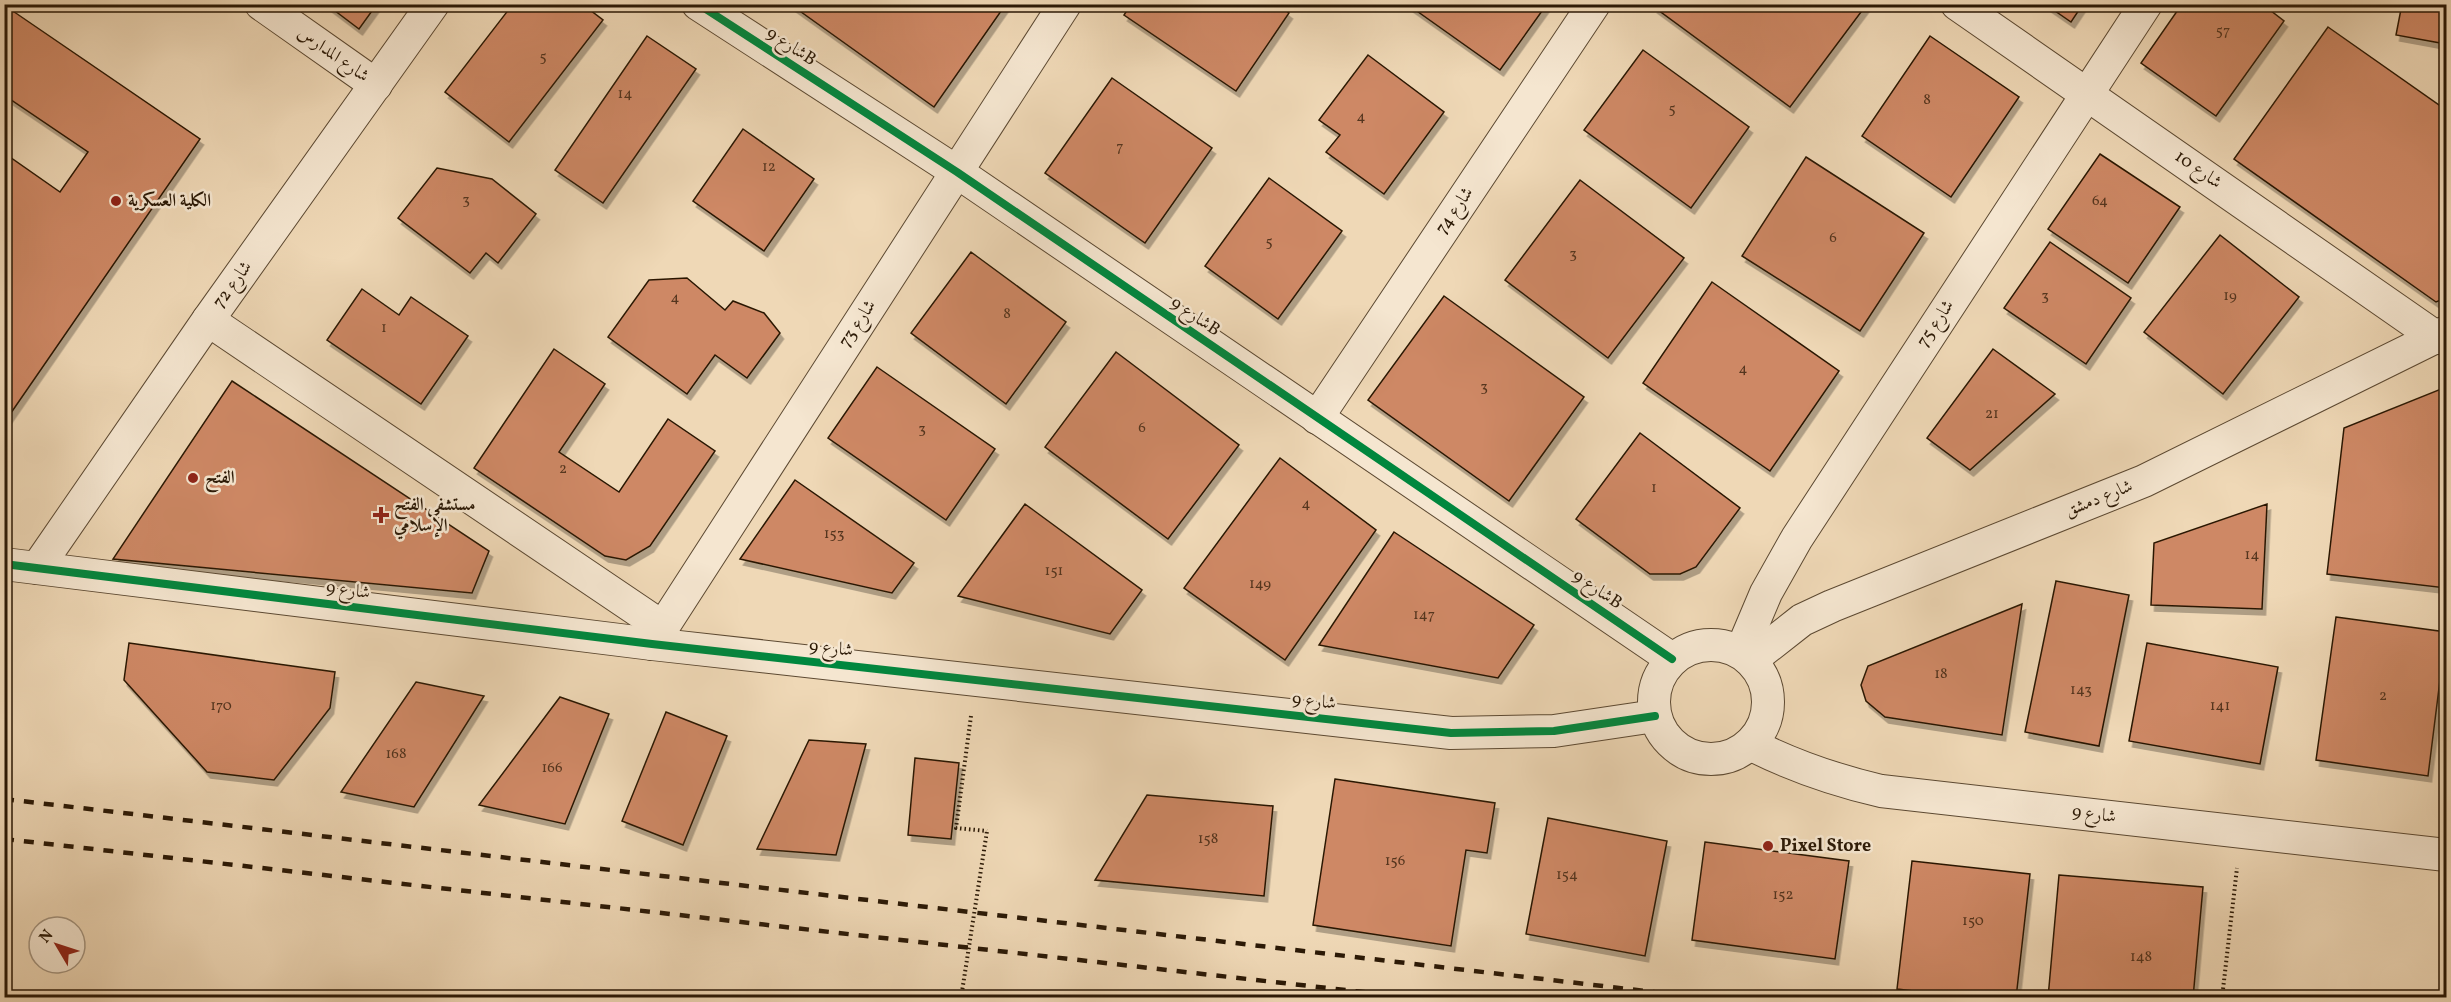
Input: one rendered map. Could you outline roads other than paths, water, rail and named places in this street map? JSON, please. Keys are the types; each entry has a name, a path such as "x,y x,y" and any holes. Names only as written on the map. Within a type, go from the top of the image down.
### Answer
{"street":[{"name":"شارع المدارس","path":"261,4 376,85"},
{"name":"شارع 72","path":"37,568 208,320 433,4"},
{"name":"شارع 9B","path":"698,4 957,172 1672,659"},
{"name":"شارع 73","path":"656,635 1065,4"},
{"name":"شارع 74","path":"1317,418 1594,4"},
{"name":"شارع 10","path":"1957,4 2442,335"},
{"name":"شارع 75","path":"1746,656 1766,593 1797,538 2146,4"},
{"path":"208,320 656,635"},
{"name":"شارع دمشق","path":"1746,656 1802,620 1832,606 2144,481 2442,335"},
{"name":"شارع 9","path":"4,564 656,635 976,680 1451,733 1554,731 1655,716"},
{"path":"1718,644 1746,656 1763,675 1768,693 1768,711 1761,729 1750,744 1730,757 1706,759 1683,753 1665,737 1655,716 1653,696 1660,676 1672,659 1693,647 1718,644"},
{"name":"شارع 9","path":"1750,744 1792,765 1825,777 1881,791 2446,855"}],"railway":[{"path":"4,799 1705,998"},
{"path":"4,839 1416,998"}],"place":[{"name":"الكلية العسكرية","path":"116,201"},
{"name":"الفتح","path":"193,478"},
{"name":"مستشفى الفتح الإسلامي","path":"381,515"},
{"name":"Pixel Store","path":"1768,846"}]}
